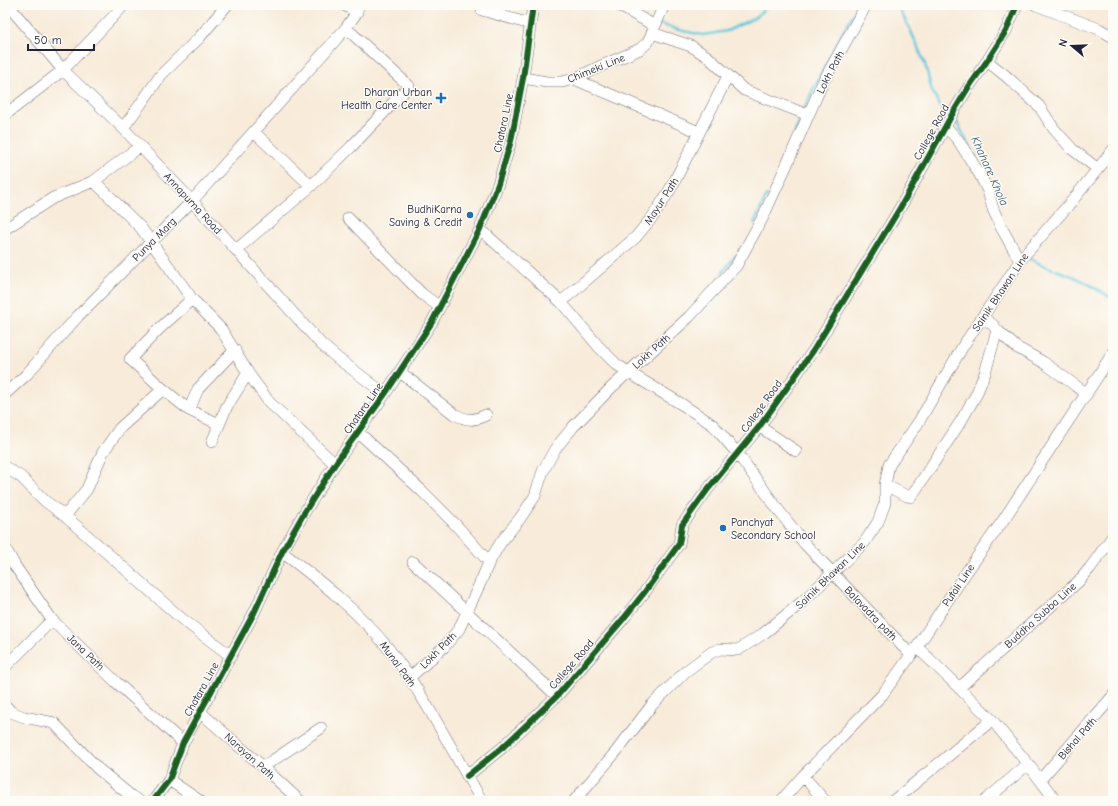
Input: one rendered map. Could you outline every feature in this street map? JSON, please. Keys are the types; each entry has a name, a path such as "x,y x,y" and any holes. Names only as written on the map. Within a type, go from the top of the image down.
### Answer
{"street":[{"name":"Annapurna Road","path":"8,5 63,70 123,128 192,201 321,344 385,394"},
{"path":"5,115 63,70 124,5"},
{"path":"123,128 162,75 199,38 227,5"},
{"path":"344,5 357,8"},
{"name":"Chatara Line","path":"153,801 169,780 183,743 254,613 282,552 304,513 335,464 385,394 432,322 480,229 498,184 511,140 533,5"},
{"path":"618,5 708,57 744,90 808,115"},
{"name":"Chimeki Line","path":"522,78 547,82 562,82 574,79 640,49 648,42 664,5"},
{"name":"Lokh Path","path":"409,678 444,647 459,629 489,562 501,542 521,518 535,496 543,471 555,448 611,388 689,317 736,266 763,217 822,84 866,5"},
{"name":"College Road","path":"467,776 502,748 557,696 595,653 644,593 679,544 682,525 708,489 760,427 813,351 900,208 954,110 1006,31 1017,5"},
{"path":"1036,5 1099,29 1113,37"},
{"name":"Punya Marg","path":"5,394 26,375 78,316 192,201 346,28 357,8"},
{"path":"482,10 530,24"},
{"path":"236,250 311,186 351,147 409,86 346,28"},
{"path":"987,61 1040,106 1054,129 1072,149 1098,169"},
{"name":"Mayur Path","path":"561,302 636,237 654,215 671,188 728,76"},
{"path":"574,79 699,132"},
{"path":"945,125 958,140 979,173 988,191 993,209 1001,227 1023,256"},
{"path":"254,132 311,186"},
{"path":"5,229 53,198 94,181 140,147"},
{"name":"Sainik Bhawan Line","path":"574,801 616,753 652,705 686,671 712,652 720,649 738,650 763,634 802,602 864,543 878,522 885,503 884,485 889,465 918,423 946,374 1023,256 1072,201 1113,150"},
{"path":"94,181 141,228 192,299 221,329 248,373 269,402 335,464"},
{"path":"348,218 422,294 440,307"},
{"name":"Balavadra path","path":"480,229 561,302 599,347 616,364 683,405 712,425 738,454 805,544 914,651 959,688 992,720 1041,779 1056,801"},
{"path":"192,299 158,329 130,359 189,410 219,424"},
{"path":"982,318 993,325 1016,347 1043,362 1087,394"},
{"path":"884,485 907,496 911,497 914,493 976,394 985,373 997,330"},
{"path":"189,410 198,389 235,350"},
{"name":"Putali Line","path":"781,801 803,776 882,695 914,651 964,574 1002,522 1113,353"},
{"path":"400,372 454,414 462,418 475,420 486,415"},
{"path":"212,442 227,406 248,373"},
{"path":"64,516 87,488 103,452 120,428 163,389"},
{"path":"760,427 796,451"},
{"path":"358,432 422,491 455,524 489,562"},
{"path":"5,467 21,477 45,501 182,619 231,656"},
{"name":"Buddha Subba Line","path":"959,688 1079,581 1113,536"},
{"name":"Jana Path","path":"5,548 15,566 52,620 116,682 183,743"},
{"name":"Munal Path","path":"282,552 320,580 358,615 388,648 438,724 482,801"},
{"path":"413,562 557,696"},
{"path":"5,667 52,620"},
{"name":"Bishal Path","path":"1041,779 1113,696"},
{"path":"5,705 10,712 24,718 54,723 97,768 139,801"},
{"name":"Narayan Path","path":"200,712 300,801"},
{"path":"893,801 992,720"},
{"path":"263,767 321,728"},
{"path":"985,801 1028,764"},
{"path":"803,776 825,801"},
{"path":"169,780 200,801"}],"waterway":[{"name":"Khahare Khola","path":"660,24 703,35 727,31 756,17 769,5"},
{"path":"804,109 823,69 858,5"},
{"name":"Khahare Khola","path":"897,5 910,29 925,64 932,91 944,113 948,116"},
{"path":"794,134 800,119"},
{"name":"Khahare Khola","path":"952,119 957,122 975,157"},
{"path":"754,223 767,195"},
{"path":"722,273 736,255"},
{"name":"Khahare Khola","path":"1028,257 1043,265 1083,281 1113,299"}],"cycle path":[{"path":"153,801 169,780 183,743 254,613 282,552 304,513 335,464 385,394 432,322 480,229 498,184 511,141 523,78 533,5"},
{"path":"467,776 502,748 557,696 624,618 679,544 682,525 708,489 759,427 813,351 900,208 954,111 1006,31 1017,5"}],"place":[{"name":"Dharan Urban Health Care Center","path":"441,98"},
{"name":"BudhiKarna Saving & Credit","path":"470,215"},
{"name":"Panchyat Secondary School","path":"723,528"}]}
